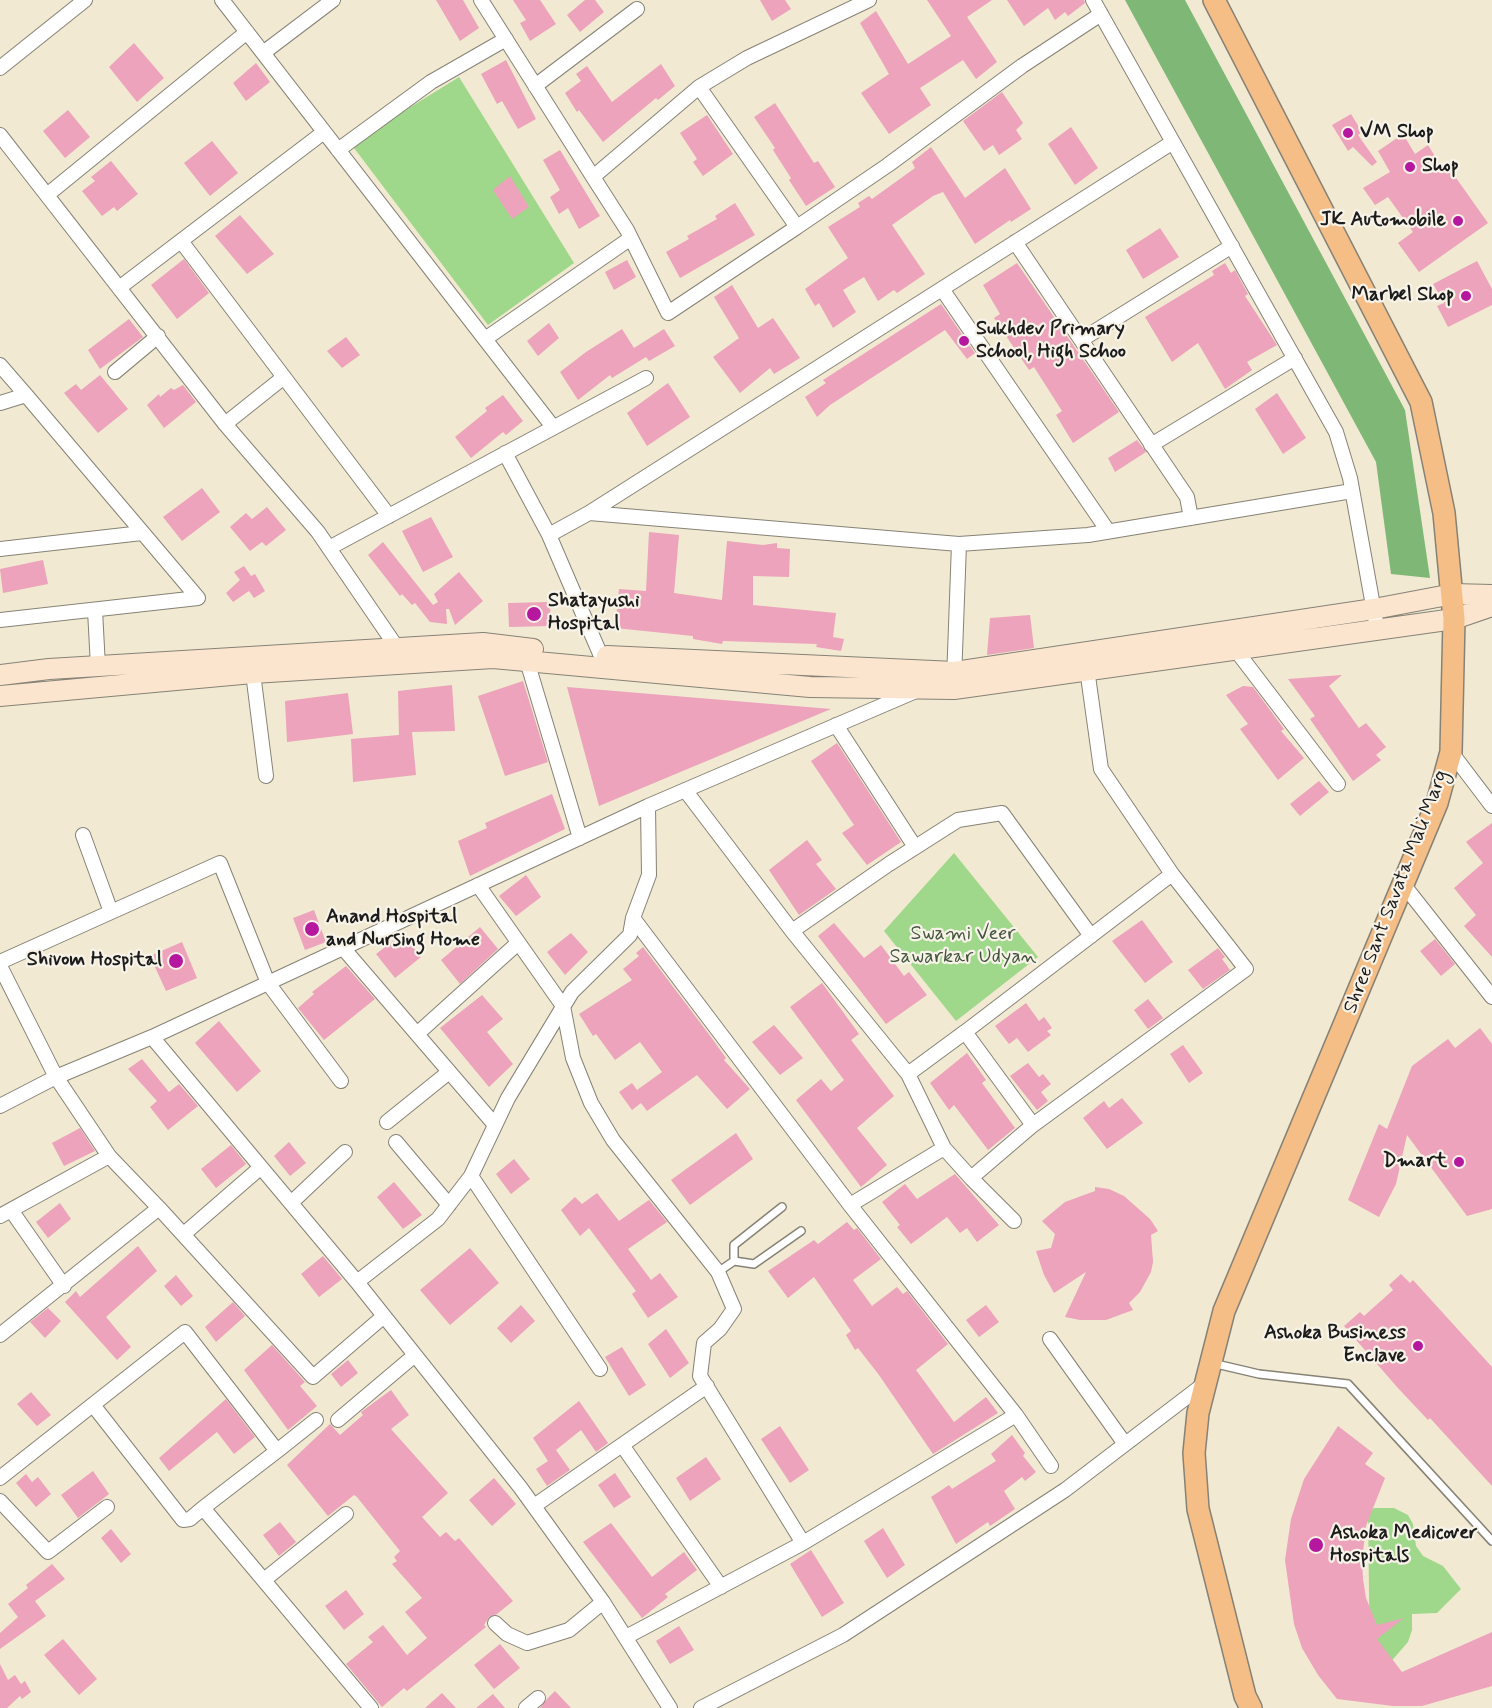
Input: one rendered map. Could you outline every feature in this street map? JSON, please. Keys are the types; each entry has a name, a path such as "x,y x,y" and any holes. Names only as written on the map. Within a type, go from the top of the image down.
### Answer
{"main road":[{"name":"Shree Sant Savata Mali Marg","path":"1214,0 1421,402 1444,513 1454,619 1450,752 1437,802 1224,1311 1204,1384 1194,1453 1198,1509 1247,1704"},
{"path":"0,696 253,673 403,656 483,643 601,656 954,680 1087,669 1235,649 1375,619 1453,594 1492,595"},
{"path":"0,675 98,667 403,656 493,658 810,687 924,688 954,680 1375,619 1454,619 1492,606"}],"street":[{"path":"0,68 85,0"},
{"path":"222,0 553,427"},
{"path":"263,53 333,0"},
{"path":"481,0 631,238 668,314 888,165 1022,66 1101,14"},
{"path":"593,177 699,87 747,58 869,0"},
{"path":"1093,0 1336,432 1352,491 1375,619"},
{"path":"535,86 637,9"},
{"path":"47,195 247,32"},
{"path":"338,150 431,82 506,39"},
{"path":"699,87 797,227"},
{"path":"119,288 324,132"},
{"path":"0,135 225,424 318,532 403,656"},
{"path":"549,535 589,513 1173,141"},
{"path":"484,339 631,238"},
{"path":"180,241 389,516"},
{"path":"1015,242 1187,497 1191,518"},
{"path":"1081,340 1233,246"},
{"path":"942,289 1108,531"},
{"path":"115,372 158,336"},
{"path":"1151,444 1295,358"},
{"path":"0,365 198,598 0,620"},
{"path":"225,424 284,377"},
{"path":"329,548 646,378"},
{"path":"0,403 26,395"},
{"path":"506,453 549,535 601,656"},
{"path":"589,513 959,544 1108,531 1352,491"},
{"path":"0,549 142,532"},
{"path":"954,680 959,544"},
{"path":"95,610 98,667"},
{"path":"1235,649 1338,784"},
{"path":"527,661 580,838"},
{"path":"971,1178 1033,1125 1246,969 1172,873 1101,769 1087,669"},
{"path":"253,673 266,776"},
{"path":"0,1106 56,1077 152,1037 648,806 924,688"},
{"path":"836,725 915,847"},
{"path":"1450,752 1492,806"},
{"path":"685,790 792,932 908,1074 944,1148 1014,1221"},
{"path":"357,1282 438,1219 471,1176 508,1098 572,992 630,935 633,918 649,875 648,806"},
{"path":"792,932 958,820 1002,813 1090,936"},
{"path":"83,836 111,912"},
{"path":"342,1081 268,983 220,863 0,964 56,1077 110,1156 185,1233 313,1377 384,1316"},
{"path":"908,1074 1172,873"},
{"path":"1403,884 1492,997"},
{"path":"478,885 563,1006 573,1058 591,1102 613,1140 718,1272 734,1309 720,1329 704,1344 700,1376 803,1543"},
{"path":"633,918 850,1205 1016,1415 1052,1466"},
{"path":"417,1034 518,943"},
{"path":"344,948 495,1125"},
{"path":"965,1032 1033,1125"},
{"path":"152,1037 357,1282 534,1506 603,1602 669,1708"},
{"path":"387,1122 449,1072"},
{"path":"396,1142 449,1204"},
{"path":"850,1205 944,1148"},
{"path":"291,1203 345,1152"},
{"path":"64,1286 5,1213 110,1156"},
{"path":"185,1233 260,1168"},
{"path":"471,1176 600,1369"},
{"path":"0,1335 159,1208"},
{"path":"0,1478 185,1332 278,1451"},
{"path":"1050,1339 1125,1444"},
{"path":"338,1420 415,1355"},
{"path":"701,1708 843,1635 1065,1490 1204,1384"},
{"path":"534,1506 707,1386"},
{"path":"93,1405 183,1520 190,1519 316,1420"},
{"path":"626,1637 803,1543 1016,1415"},
{"path":"622,1445 721,1587"},
{"path":"0,1501 48,1552 107,1507"},
{"path":"203,1508 371,1708"},
{"path":"264,1580 346,1514"},
{"path":"495,1623 507,1634 527,1643 569,1630 603,1602"},
{"path":"526,1708 538,1698"}],"lane":[{"path":"734,1261 734,1245 782,1208"},
{"path":"718,1272 734,1261 754,1264 801,1231"},
{"path":"1210,1362 1259,1374 1348,1384 1492,1541"}],"green space":[{"path":"1125,0 1185,0 1405,410 1430,578 1391,574 1376,462"},
{"path":"459,77 574,263 488,325 351,144"},
{"name":"Swami Veer Sawarkar Udyan","path":"954,853 1038,957 956,1021 884,931"},
{"path":"1374,1508 1394,1508 1408,1515 1413,1524 1416,1546 1423,1556 1443,1566 1461,1589 1437,1613 1412,1614 1412,1630 1408,1642 1388,1665 1370,1668 1368,1513"}],"building":[{"path":"436,0 463,0 479,28 460,41"},
{"path":"513,0 540,0 556,24 530,41 520,23 526,20"},
{"path":"585,0 595,0 604,12 580,32 567,15"},
{"path":"760,0 785,0 791,9 772,21"},
{"path":"927,0 992,0 967,17 997,62 976,79 963,60 920,88 931,105 889,134 861,93 889,74 860,23 876,11 908,64 951,36"},
{"path":"1007,0 1084,0 1085,3 1068,16 1065,12 1055,20 1048,8 1024,26"},
{"path":"134,43 164,78 137,102 109,67"},
{"path":"506,60 536,119 518,129 502,101 497,104 481,74"},
{"path":"256,63 270,82 246,101 233,83"},
{"path":"661,64 675,86 658,100 656,98 603,142 579,110 577,112 565,93 581,81 576,74 587,66 612,102"},
{"path":"1002,92 1023,123 1016,130 1022,139 999,155 993,145 984,151 963,121"},
{"path":"775,103 814,163 818,161 835,187 806,206 789,180 791,178 773,150 775,148 754,117"},
{"path":"68,110 90,137 65,158 43,131"},
{"name":"VM Shop","path":"1351,114 1362,132 1358,135 1377,162 1372,166 1353,147 1348,151 1332,125"},
{"path":"707,115 733,154 703,176 693,162 697,159 680,133"},
{"path":"1071,127 1098,168 1075,185 1048,144"},
{"path":"1403,134 1415,154 1428,145 1444,171 1449,168 1488,223 1419,272 1398,243 1413,232 1388,197 1375,205 1363,188 1390,172 1378,151"},
{"path":"212,141 238,173 210,196 184,163"},
{"path":"931,147 965,198 1005,168 1031,209 1011,222 1010,220 975,244 943,192 933,196 892,225 925,274 897,293 894,290 878,301 864,277 843,290 856,312 833,328 819,303 815,306 805,289 848,258 828,227 860,207 858,203 869,196 872,199 915,168 912,162"},
{"path":"560,150 600,216 579,229 568,208 559,214 550,197 560,190 543,160"},
{"path":"111,161 138,194 117,211 114,207 102,216 82,191 95,181 91,177"},
{"path":"510,176 529,207 512,219 493,190"},
{"path":"735,203 755,235 680,278 666,252 689,239 687,236 717,219 715,216"},
{"path":"240,215 274,254 247,274 215,236"},
{"path":"1160,228 1179,257 1143,279 1126,250"},
{"path":"184,259 209,293 177,319 151,285"},
{"path":"627,260 636,277 614,290 605,272"},
{"name":"Marbel Shop","path":"1477,261 1492,289 1492,305 1448,327 1437,306 1444,303 1433,284"},
{"path":"1017,263 1119,412 1073,443 1056,415 1062,411 1034,367 1029,370 994,318 1000,314 983,285"},
{"path":"1225,263 1231,273 1235,270 1248,294 1245,296 1277,345 1247,362 1252,370 1225,389 1198,343 1172,362 1145,317 1214,275 1212,271"},
{"path":"732,285 758,328 773,318 800,358 774,374 770,368 740,393 713,357 739,338 714,297"},
{"path":"941,304 975,353 967,359 945,330 830,405 817,417 805,397 826,383 823,380"},
{"path":"129,319 143,337 100,369 88,350"},
{"path":"549,323 559,338 538,356 527,341"},
{"path":"622,329 634,348 664,329 675,346 649,361 646,357 612,378 610,375 578,400 560,372"},
{"path":"346,337 360,355 342,368 327,351"},
{"path":"100,375 128,409 98,433 64,393 76,384 81,390"},
{"path":"668,383 690,417 647,446 627,413"},
{"path":"183,385 196,402 164,428 147,405 159,394 160,397 171,388 174,390"},
{"path":"1277,393 1306,438 1283,454 1255,409"},
{"path":"503,395 523,421 506,435 503,432 471,458 455,437 487,411 485,408"},
{"path":"1137,440 1146,452 1115,472 1108,458"},
{"path":"202,488 220,512 182,541 163,517"},
{"path":"267,507 286,530 266,546 262,542 250,551 230,527 246,513 252,519"},
{"path":"431,517 453,557 423,572 402,531"},
{"path":"649,532 679,535 674,593 722,600 727,541 763,545 777,543 777,548 790,549 789,577 753,576 753,605 836,613 833,637 844,639 841,651 816,647 817,644 723,641 722,644 693,639 693,636 615,628 619,589 646,591"},
{"path":"383,542 433,605 438,602 434,594 459,572 483,601 455,625 449,609 446,609 447,624 430,622 415,603 412,605 402,594 400,596 368,555"},
{"path":"43,560 48,584 3,593 0,569"},
{"path":"244,566 251,576 255,574 265,591 254,598 249,591 233,602 226,593 240,580 234,572"},
{"path":"550,602 551,626 509,627 508,603"},
{"path":"1030,615 1034,648 987,655 990,618"},
{"path":"1342,675 1329,686 1359,728 1366,723 1386,747 1376,755 1381,760 1353,781 1310,719 1315,716 1288,679"},
{"path":"523,681 548,762 505,776 478,696"},
{"path":"452,685 455,731 412,732 416,775 353,782 351,739 399,735 398,691"},
{"path":"1243,686 1253,687 1284,729 1281,731 1304,758 1278,780 1240,729 1248,724 1226,695"},
{"path":"567,687 831,709 599,806"},
{"path":"348,693 353,734 287,742 285,701"},
{"path":"837,743 901,842 867,865 842,833 854,825 811,761"},
{"path":"1319,781 1329,792 1300,816 1290,804"},
{"path":"552,794 565,829 470,876 458,841 487,828 485,823"},
{"path":"1492,823 1492,957 1464,926 1476,915 1454,888 1483,863 1466,842"},
{"path":"807,840 822,860 816,864 836,889 799,915 769,870"},
{"path":"526,875 541,897 516,916 499,896"},
{"path":"314,910 326,942 305,950 293,918"},
{"path":"1142,920 1173,962 1145,983 1112,941"},
{"path":"834,923 864,958 881,945 904,976 909,972 927,995 886,1024 818,936"},
{"path":"480,927 498,949 460,984 441,960"},
{"path":"571,933 588,952 565,975 547,952"},
{"path":"402,934 421,957 395,978 376,954"},
{"path":"1435,939 1455,964 1441,976 1420,951"},
{"path":"182,942 197,978 166,991 150,956"},
{"path":"643,947 726,1058 724,1060 750,1089 727,1109 697,1075 647,1111 641,1103 632,1110 619,1092 632,1083 637,1090 662,1072 640,1042 615,1060 596,1034 593,1036 579,1014 632,980 623,969 639,956 636,953"},
{"path":"1218,948 1225,957 1222,959 1230,970 1203,989 1188,970"},
{"path":"346,966 375,999 324,1040 298,1008 314,994 312,992"},
{"path":"822,983 859,1034 851,1040 894,1096 857,1128 887,1165 861,1187 796,1100 821,1079 831,1091 844,1080 790,1007"},
{"path":"482,995 503,1019 487,1032 513,1064 489,1087 440,1028"},
{"path":"1148,999 1163,1018 1148,1029 1134,1010"},
{"path":"1026,1003 1039,1021 1044,1017 1052,1028 1047,1031 1051,1035 1028,1052 1017,1038 1009,1044 995,1026"},
{"path":"219,1021 261,1071 237,1092 195,1043"},
{"path":"774,1025 803,1058 780,1075 752,1042"},
{"name":"Dmart","path":"1480,1028 1492,1044 1492,1209 1467,1216 1407,1135 1396,1184 1379,1217 1348,1200 1379,1124 1387,1129 1412,1066 1448,1039 1455,1048"},
{"path":"1183,1045 1203,1073 1189,1083 1170,1054"},
{"path":"967,1053 986,1080 982,1083 1015,1128 988,1150 954,1105 949,1110 930,1083"},
{"path":"142,1059 169,1092 179,1084 198,1106 168,1130 150,1107 157,1101 128,1069"},
{"path":"1028,1063 1039,1077 1043,1074 1051,1084 1041,1092 1048,1101 1037,1110 1010,1076"},
{"path":"1122,1098 1143,1123 1107,1149 1083,1118 1104,1101 1109,1108"},
{"path":"80,1128 95,1151 64,1166 52,1143"},
{"path":"736,1133 753,1159 690,1205 671,1180"},
{"path":"289,1142 306,1163 290,1176 274,1156"},
{"path":"231,1145 246,1164 216,1188 201,1169"},
{"path":"514,1159 530,1179 511,1194 496,1174"},
{"path":"955,1174 999,1225 977,1242 967,1228 960,1233 947,1217 911,1244 897,1227 900,1225 882,1202 905,1184 917,1199"},
{"path":"394,1182 422,1215 403,1229 377,1197"},
{"path":"1095,1187 1109,1189 1124,1196 1150,1219 1158,1231 1151,1235 1153,1262 1151,1272 1140,1292 1129,1303 1133,1310 1106,1320 1080,1320 1065,1317 1086,1272 1054,1293 1044,1275 1036,1251 1051,1248 1055,1234 1042,1221 1065,1202 1095,1191"},
{"path":"597,1193 619,1221 649,1200 667,1222 628,1249 651,1280 660,1273 678,1297 648,1318 632,1294 636,1291 589,1228 580,1236 561,1210 575,1197 582,1204"},
{"path":"60,1203 71,1219 48,1238 36,1222"},
{"path":"847,1222 854,1230 857,1228 881,1259 853,1280 872,1306 897,1287 903,1294 907,1291 948,1344 916,1370 954,1422 986,1397 998,1413 933,1454 879,1375 858,1348 855,1350 846,1335 851,1331 814,1277 788,1298 768,1271 814,1240 818,1244"},
{"path":"138,1246 157,1271 106,1317 131,1347 117,1360 65,1302 76,1291 80,1297"},
{"path":"470,1248 499,1283 450,1325 420,1290"},
{"path":"323,1256 342,1279 319,1297 301,1274"},
{"name":"Ashoka Business Enclave","path":"1401,1274 1410,1283 1413,1280 1492,1367 1492,1486 1430,1418 1428,1420 1397,1387 1344,1326 1360,1312 1364,1316 1393,1290 1389,1285"},
{"path":"176,1275 193,1296 181,1306 164,1286"},
{"path":"233,1302 245,1316 216,1342 205,1327"},
{"path":"521,1305 535,1321 511,1343 497,1328"},
{"path":"986,1305 999,1322 979,1337 966,1320"},
{"path":"48,1308 61,1321 45,1338 30,1322"},
{"path":"666,1329 689,1363 670,1378 648,1344"},
{"path":"272,1345 305,1382 300,1386 317,1406 288,1430 244,1370"},
{"path":"622,1347 646,1385 629,1396 605,1357"},
{"path":"348,1360 358,1373 341,1387 331,1374"},
{"path":"391,1390 409,1415 391,1429 448,1493 422,1517 440,1537 446,1532 455,1541 459,1538 513,1601 497,1614 489,1617 484,1625 486,1627 407,1691 404,1688 382,1707 346,1664 373,1642 368,1637 383,1625 407,1655 427,1638 405,1612 422,1598 392,1564 397,1561 394,1557 400,1551 357,1497 354,1495 328,1516 287,1465 330,1424 340,1435 363,1415 361,1412"},
{"path":"31,1392 51,1415 37,1426 17,1404"},
{"path":"226,1399 255,1437 234,1454 217,1432 169,1471 159,1458"},
{"path":"579,1401 608,1443 596,1452 581,1430 556,1450 570,1470 547,1486 536,1469 548,1461 533,1438"},
{"path":"780,1426 809,1470 790,1483 761,1439"},
{"path":"1338,1426 1373,1453 1365,1464 1385,1478 1366,1526 1362,1560 1363,1579 1366,1598 1377,1625 1404,1618 1377,1639 1402,1672 1492,1632 1492,1686 1422,1706 1393,1706 1337,1699 1318,1675 1302,1648 1294,1624 1285,1560 1291,1519 1304,1479"},
{"path":"1012,1435 1025,1453 1023,1456 1036,1472 1025,1481 1022,1477 1004,1491 1015,1509 990,1526 988,1522 956,1544 931,1497 949,1485 952,1489 996,1461 991,1454"},
{"path":"706,1457 721,1479 690,1501 676,1478"},
{"path":"93,1471 109,1494 78,1518 61,1495"},
{"path":"615,1473 631,1497 614,1508 598,1485"},
{"path":"26,1474 32,1482 38,1477 51,1494 36,1507 16,1483"},
{"path":"494,1478 516,1504 492,1526 469,1500"},
{"path":"280,1522 296,1542 279,1556 263,1535"},
{"path":"611,1523 652,1577 684,1552 697,1570 665,1594 668,1597 642,1618 583,1542"},
{"path":"883,1528 905,1565 887,1578 864,1541"},
{"path":"111,1529 131,1554 121,1563 101,1538"},
{"path":"811,1550 844,1603 822,1617 790,1564"},
{"path":"52,1564 65,1579 35,1601 46,1616 0,1649 0,1633 18,1617 8,1604 28,1588 26,1585"},
{"path":"346,1590 364,1614 344,1630 325,1606"},
{"path":"679,1626 694,1650 670,1664 656,1641"},
{"path":"63,1639 97,1679 79,1695 44,1655"},
{"path":"500,1644 520,1668 494,1689 474,1665"},
{"path":"0,1664 8,1680 15,1675 21,1684 25,1681 31,1692 22,1699 20,1696 7,1708 0,1708"},
{"path":"555,1691 571,1708 540,1708"},
{"path":"442,1693 456,1708 425,1708"},
{"path":"493,1694 505,1708 476,1708"}],"place":[{"name":"VM Shop","path":"1348,133"},
{"name":"Shop","path":"1410,167"},
{"name":"JK Automobile","path":"1458,221"},
{"name":"Marbel Shop","path":"1466,296"},
{"name":"Sukhdev Primary School, High Schoo","path":"964,341"},
{"name":"Shatayushi Hospital","path":"534,614"},
{"name":"Anand Hospital and Nursing Home","path":"312,929"},
{"name":"Shivom Hospital","path":"176,961"},
{"name":"Dmart","path":"1459,1162"},
{"name":"Ashoka Business Enclave","path":"1418,1346"},
{"name":"Ashoka Medicover Hospitals","path":"1316,1545"}]}
